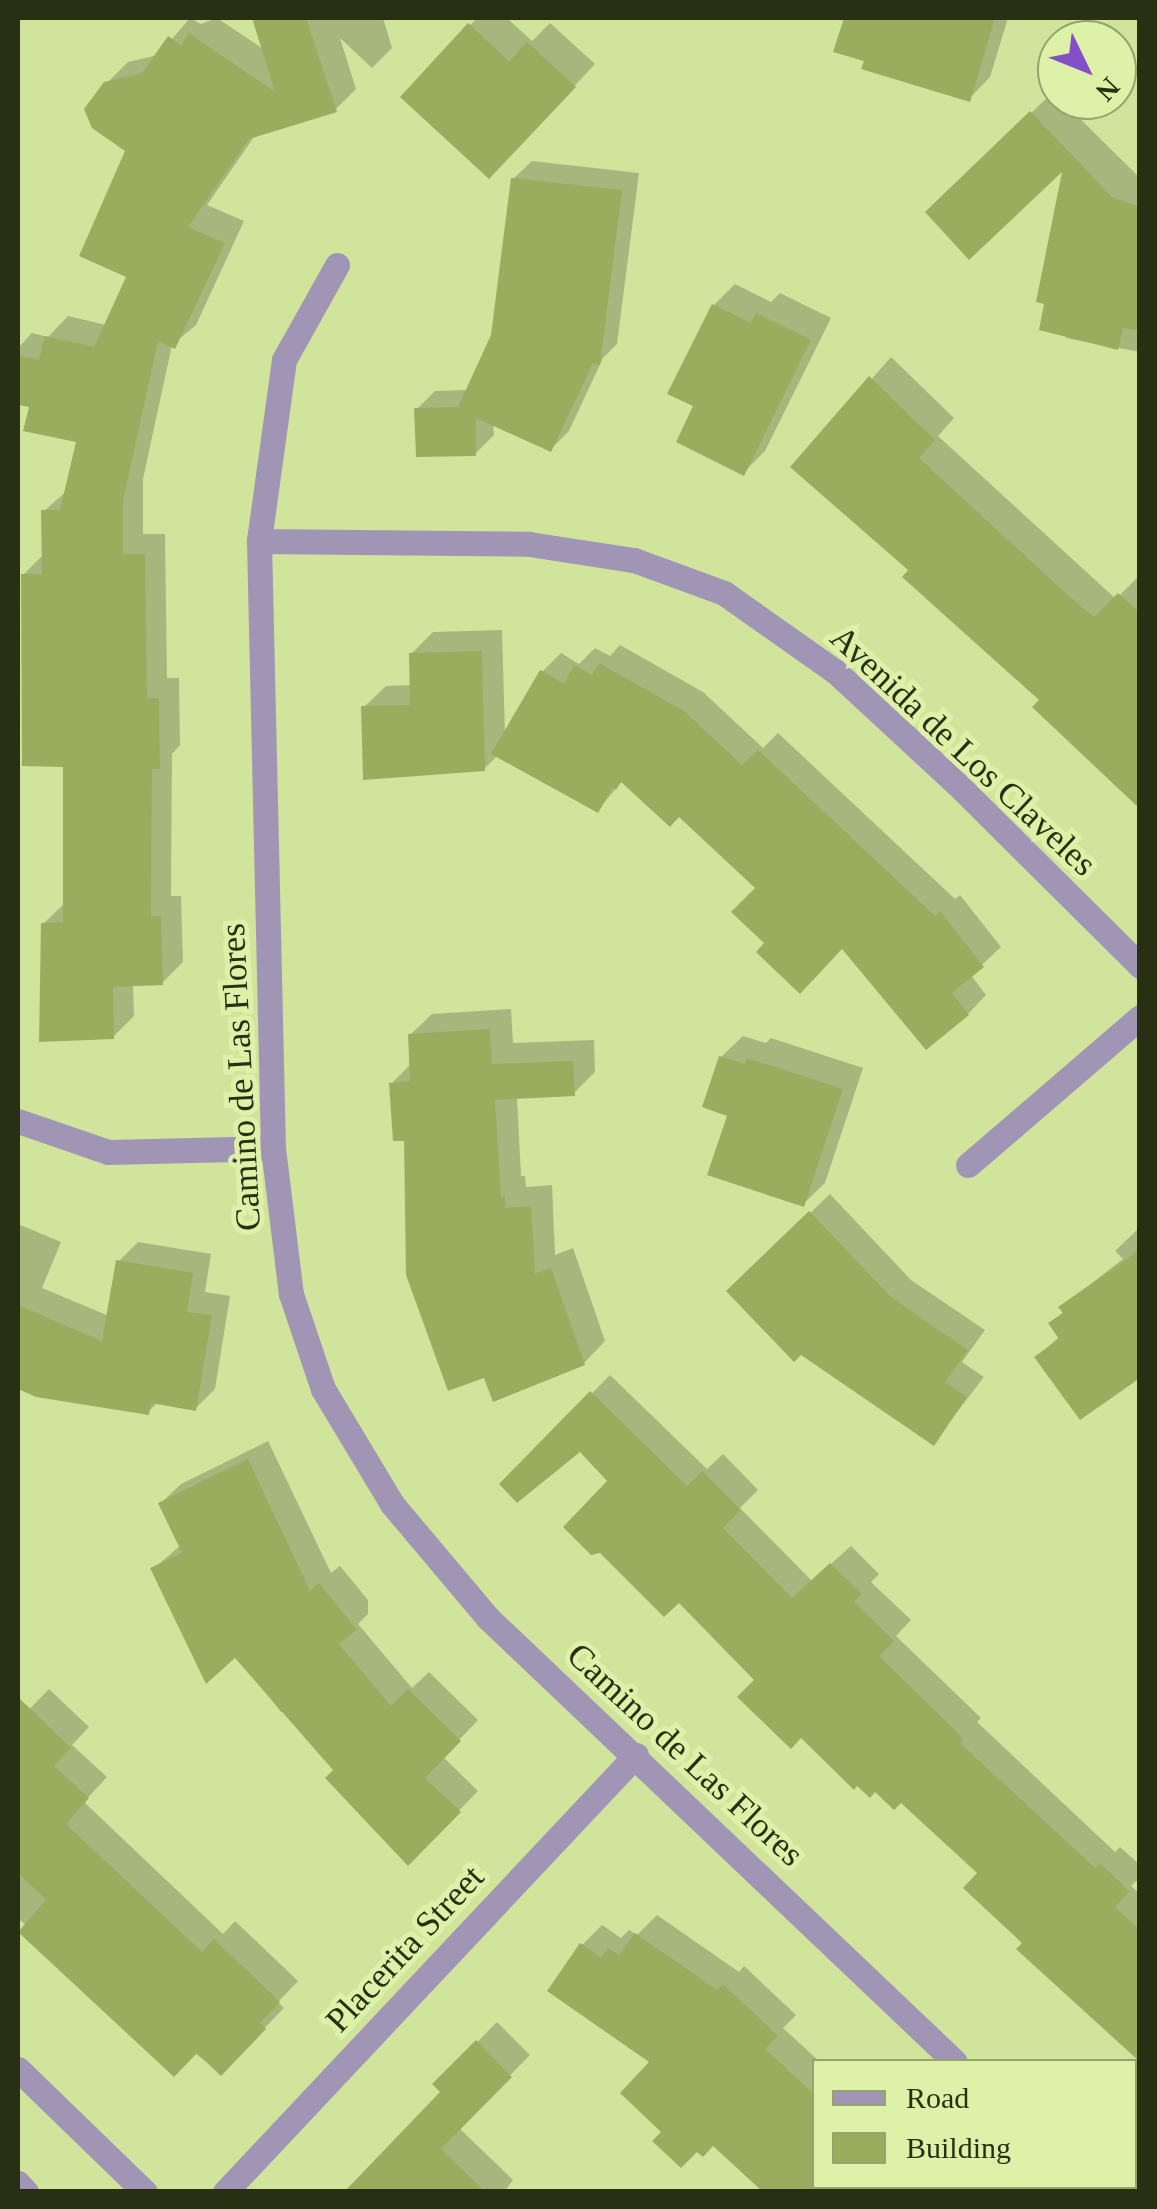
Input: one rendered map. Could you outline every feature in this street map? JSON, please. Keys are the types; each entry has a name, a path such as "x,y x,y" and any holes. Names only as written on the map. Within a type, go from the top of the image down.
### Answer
{"street":[{"name":"Camino de Las Flores","path":"337,265 284,360 259,541 273,1148 291,1294 323,1388 392,1504 488,1618 952,2059"},
{"name":"Avenida de Los Claveles","path":"259,541 529,544 634,560 724,593 836,672 956,782 1140,966"},
{"path":"968,1164 1140,1017"},
{"path":"18,1121 108,1152 273,1148"},
{"name":"Placerita Street","path":"225,2192 636,1755"},
{"path":"18,2069 145,2192"},
{"path":"18,2183 26,2192"}],"building":[{"path":"252,18 306,18 337,112 249,139 188,227 225,243 175,349 158,341 123,501 123,554 145,554 147,698 159,698 160,769 152,769 151,916 161,916 163,985 113,987 114,1039 39,1042 41,923 63,922 63,767 22,766 21,574 42,574 41,510 60,510 76,442 23,431 29,407 18,405 18,355 39,360 45,336 94,347 126,277 79,256 125,151 92,128 84,109 104,82 142,73 168,36 181,45 189,33 275,92"},
{"path":"844,18 995,18 970,102 861,69 864,61 833,52"},
{"path":"468,23 509,61 527,42 576,87 489,179 400,97"},
{"path":"1030,111 1112,197 1140,207 1140,331 1123,328 1118,350 1039,330 1044,304 1036,302 1062,172 969,260 925,212"},
{"path":"511,178 622,190 600,365 593,363 551,452 476,418 476,456 416,457 414,408 458,407 491,335"},
{"path":"712,304 751,323 756,313 811,340 744,476 676,442 693,406 667,394"},
{"path":"869,376 935,440 919,458 1070,597 1094,617 1118,593 1140,613 1140,809 1032,707 1039,700 902,577 908,570 790,467"},
{"path":"482,651 485,771 363,780 361,706 410,705 409,653"},
{"path":"599,663 684,711 742,765 758,750 935,916 940,911 984,967 952,993 969,1015 926,1050 842,949 800,994 756,952 764,943 731,912 755,888 679,817 670,827 621,782 616,790 613,787 598,813 491,754 540,670 564,684 574,665 592,675"},
{"path":"490,1029 492,1064 573,1061 575,1096 495,1100 501,1197 505,1196 505,1208 531,1206 535,1274 551,1268 585,1365 493,1402 484,1378 448,1391 406,1275 404,1141 393,1141 389,1083 410,1081 408,1034"},
{"path":"719,1056 745,1064 747,1058 843,1089 804,1207 707,1175 727,1116 702,1107"},
{"path":"809,1211 892,1298 968,1350 945,1382 967,1397 934,1446 801,1355 794,1362 726,1291"},
{"path":"1140,1250 1140,1378 1080,1420 1034,1357 1059,1339 1048,1323 1063,1313 1058,1307"},
{"path":"116,1260 193,1273 187,1312 212,1315 196,1411 151,1403 149,1415 36,1397 18,1389 18,1305 102,1341"},
{"path":"590,1391 687,1486 702,1471 741,1510 723,1528 792,1598 830,1563 862,1594 854,1602 894,1641 879,1656 964,1739 960,1743 1095,1868 1100,1863 1129,1891 1115,1907 1140,1930 1140,2062 1016,1949 1022,1943 963,1888 977,1873 901,1803 894,1810 875,1792 870,1798 857,1786 854,1790 801,1738 791,1749 737,1697 754,1680 679,1603 664,1617 600,1553 591,1555 563,1527 607,1481 580,1452 517,1503 499,1484"},
{"path":"248,1459 310,1591 319,1583 357,1630 339,1644 391,1706 408,1689 461,1741 425,1778 461,1812 408,1866 325,1778 333,1770 235,1658 206,1684 150,1568 182,1553 158,1503"},
{"path":"18,1697 71,1748 54,1766 89,1798 66,1824 202,1952 214,1939 280,2002 260,2023 266,2029 221,2076 197,2053 174,2077 18,1932 46,1900 18,1873"},
{"path":"635,1933 717,1990 723,1984 778,2036 765,2049 812,2092 814,2192 763,2192 713,2146 703,2157 697,2152 681,2168 652,2141 661,2132 620,2093 649,2062 547,1991 580,1943 601,1958 608,1948 619,1955"},
{"path":"476,2040 512,2077 441,2149 485,2192 344,2192 440,2092 432,2084"}]}
